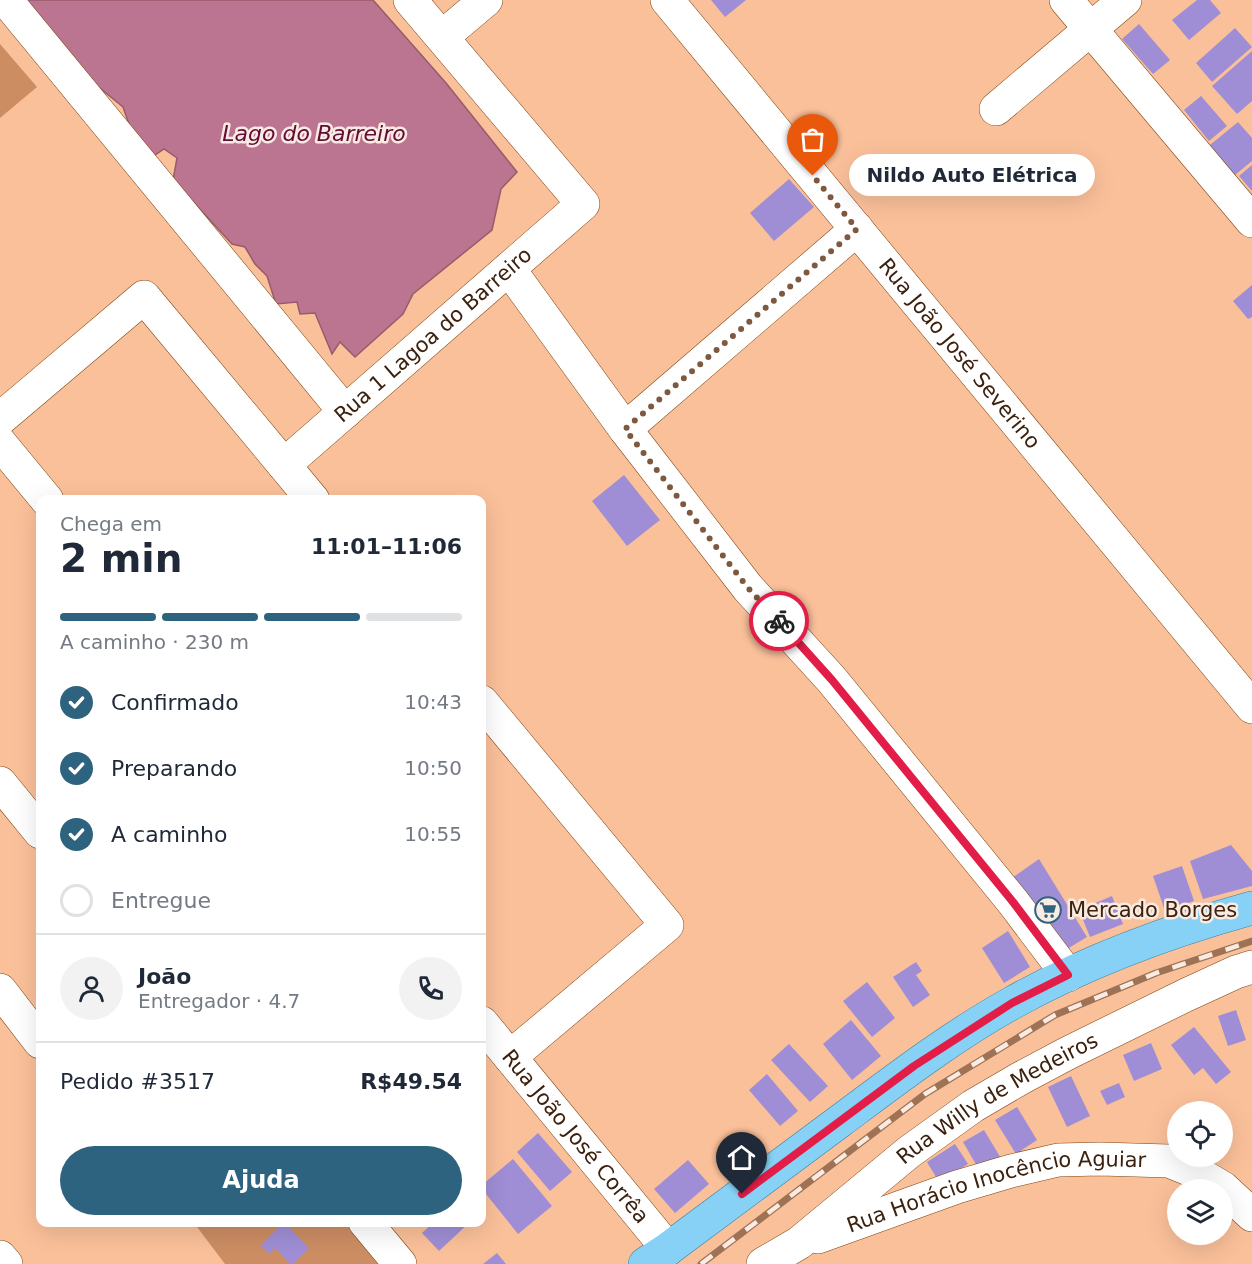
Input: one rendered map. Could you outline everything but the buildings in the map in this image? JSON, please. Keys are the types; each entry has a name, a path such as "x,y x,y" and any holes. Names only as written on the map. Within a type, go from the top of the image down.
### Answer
{"main road":[{"path":"657,1256 914,1066 1012,1003 1109,956 1209,920 1252,908"}],"street":[{"path":"6,0 345,412"},
{"path":"410,0 442,38 486,0"},
{"name":"Rua João José Severino","path":"667,0 1252,707"},
{"path":"1066,0 1252,221"},
{"path":"996,109 1125,0"},
{"name":"Rua 1 Lagoa do Barreiro","path":"284,465 583,204 442,38"},
{"path":"625,429 857,229"},
{"path":"509,269 625,429 748,588 832,680 1013,902 1068,975"},
{"path":"0,419 144,297 309,495"},
{"path":"0,443 43,495"},
{"path":"486,707 667,925 510,1057"},
{"path":"0,783 36,827"},
{"name":"Rua Willy de Medeiros","path":"763,1264 799,1243 909,1152 973,1106 1068,1053 1247,978"},
{"path":"0,990 36,1037"},
{"name":"Rua João José Corrêa","path":"486,1028 657,1256"},
{"name":"Rua Horácio Inocêncio Aguiar","path":"799,1243 957,1187 1058,1160 1169,1161 1196,1172 1223,1188 1252,1215"},
{"path":"369,1227 400,1264"},
{"path":"0,1257 6,1264"}],"shaded area":[{"path":"0,44 37,87 0,118"},
{"path":"197,1227 353,1227 385,1264 225,1264"}],"water":[{"name":"Lago do Barreiro","path":"25,0 373,0 446,83 517,172 501,189 492,230 413,294 403,314 355,357 340,342 332,354 315,313 300,314 297,302 276,304 267,276 255,264 245,247 232,244 173,180 177,158 164,149 152,157 134,138 123,107 90,80"}],"railway":[{"path":"701,1264 925,1094 1055,1015 1156,973 1252,941"}],"way so far":[{"path":"779,621 748,588 625,429 857,229 813,176"}],"place":[{"name":"Nildo Auto Elétrica","path":"813,176"},
{"name":"Mercado Borges","path":"1048,910"}],"route":[{"path":"742,1194 914,1066 1012,1003 1068,975 1013,902 832,680 779,621"}]}
